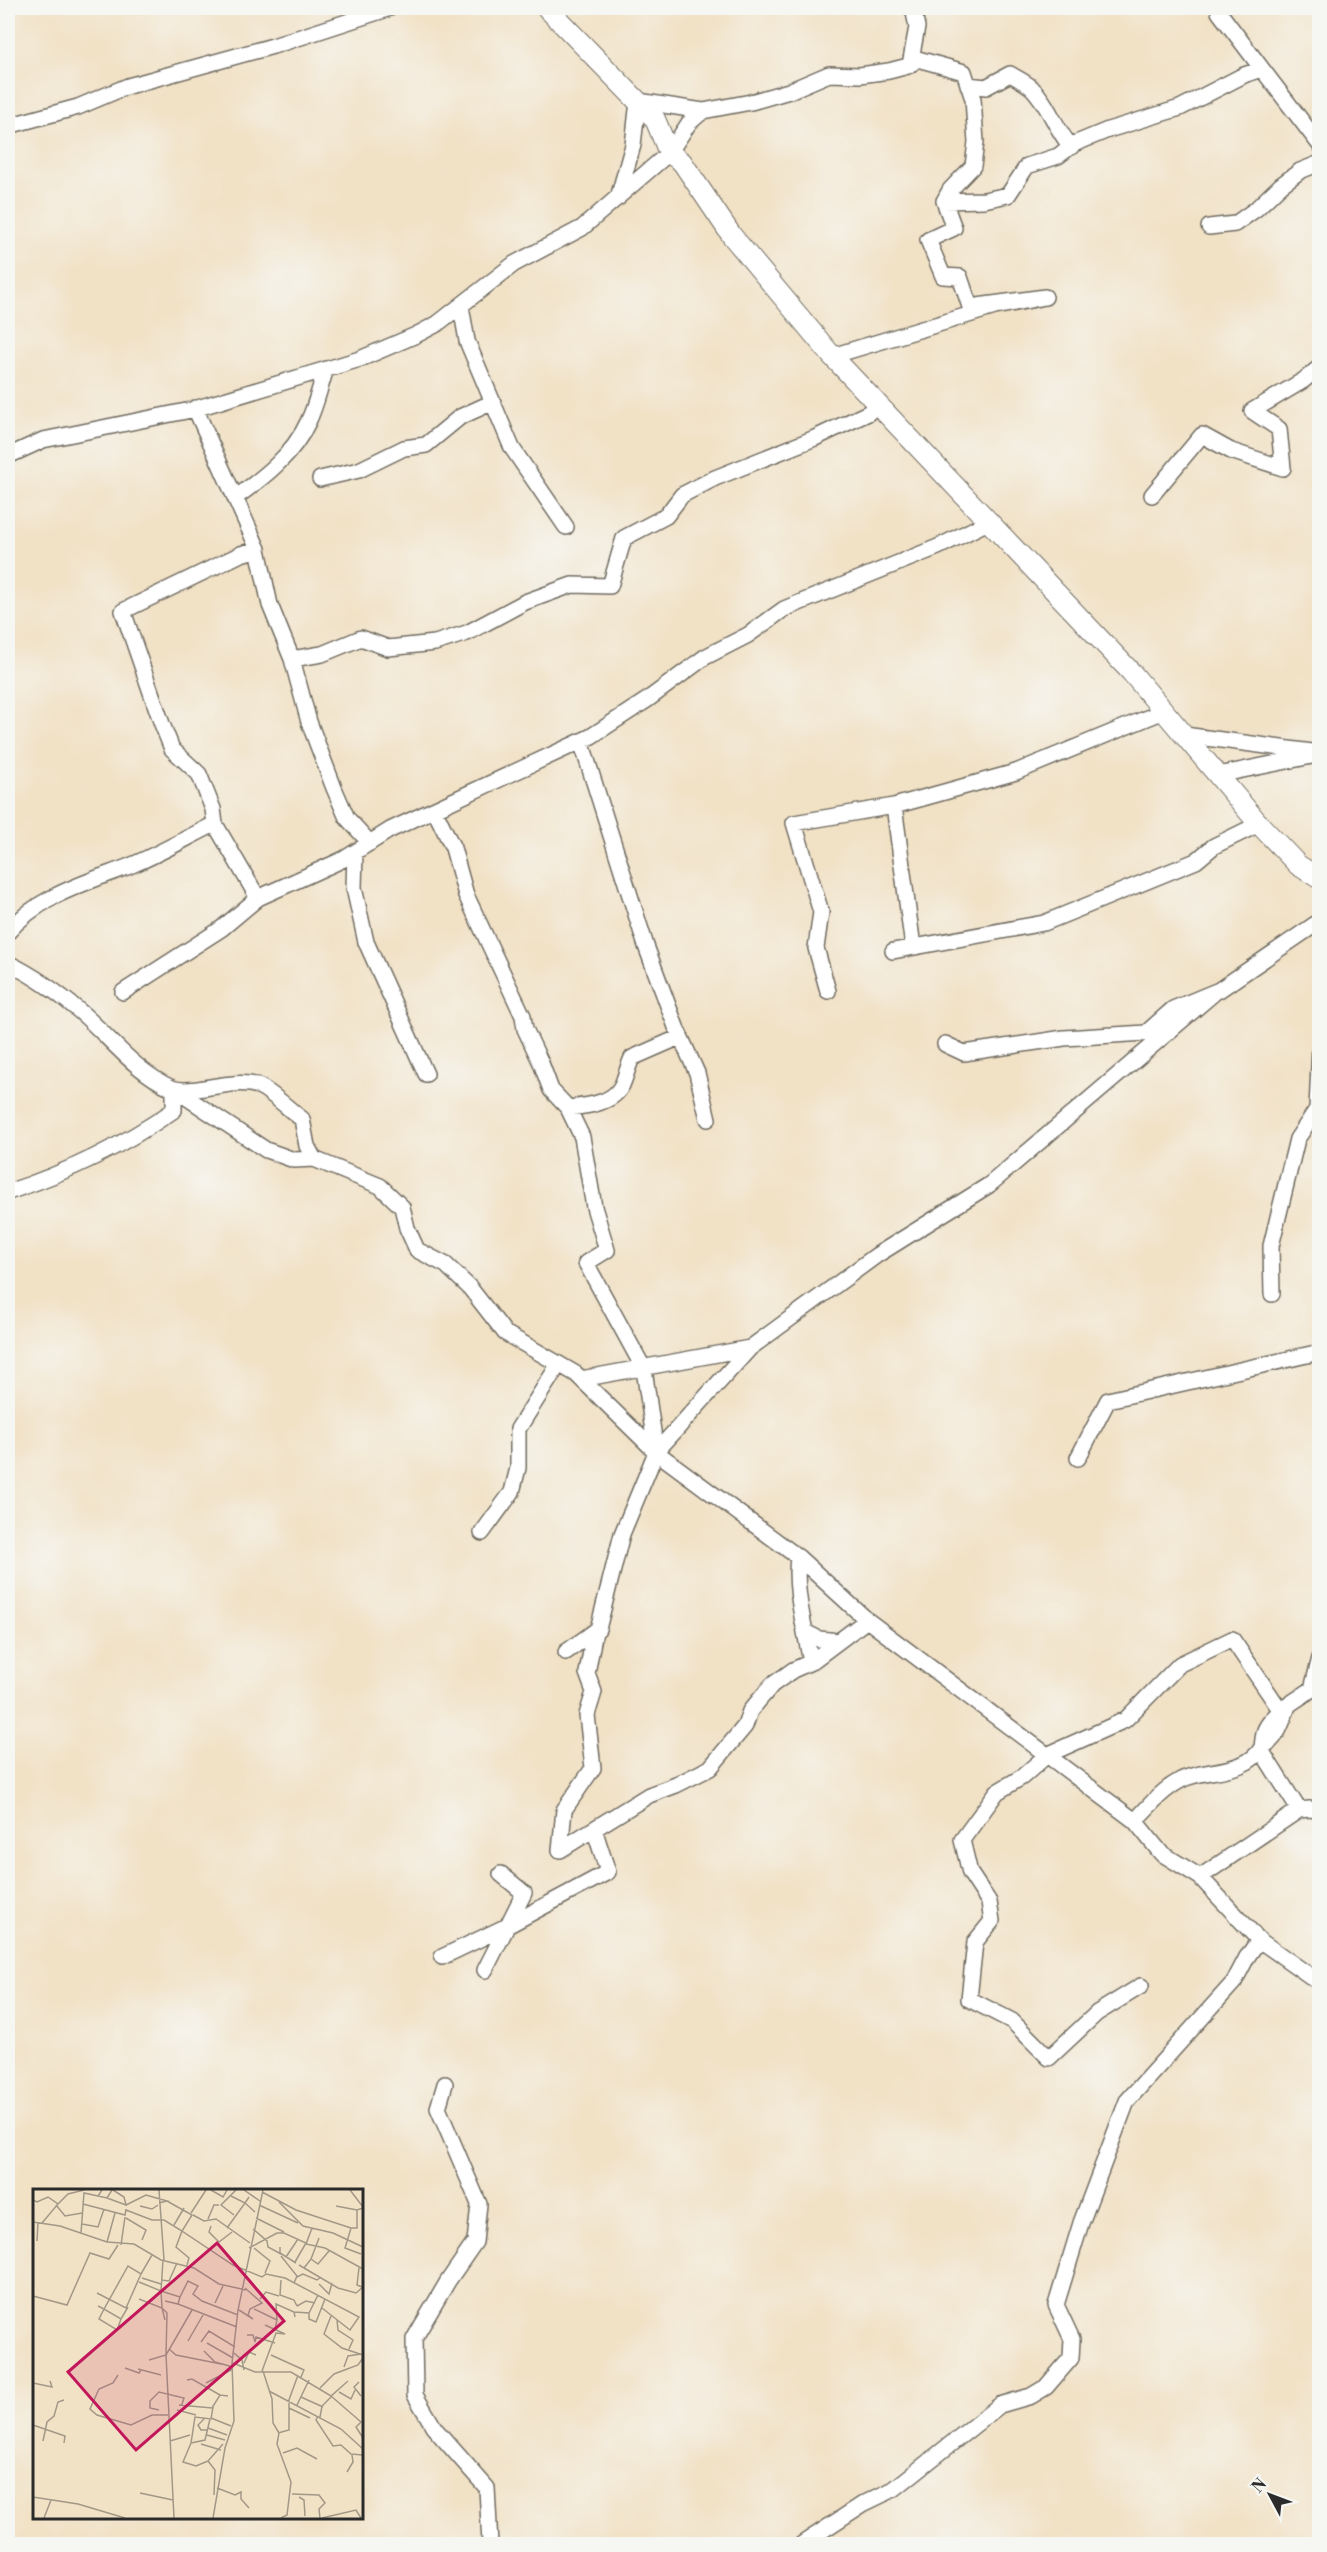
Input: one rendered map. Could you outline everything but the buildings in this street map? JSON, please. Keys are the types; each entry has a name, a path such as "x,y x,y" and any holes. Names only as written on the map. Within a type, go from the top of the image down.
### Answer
{"street":[{"path":"8,126 78,107 128,86 273,45 390,8"},
{"path":"547,8 655,119 669,153 682,162 732,236 832,356 879,403 988,522 1131,672 1259,824 1298,865 1320,879"},
{"path":"910,64 917,27 913,8"},
{"path":"1219,8 1219,12 1320,145"},
{"path":"638,101 703,111 751,102 789,91 829,74 860,75 910,64 918,60 952,67 964,72 973,99 975,122 973,165 950,190 944,201 954,228 928,240 943,276 960,278 970,307 1045,297 995,307 832,356"},
{"path":"944,201 984,200 1008,195 1028,166 1058,156 1071,147 1108,130 1180,108 1245,75 1262,69"},
{"path":"968,85 986,87 1010,74 1020,80 1041,98 1059,132 1071,147"},
{"path":"618,198 633,145 638,101"},
{"path":"8,456 43,440 195,408 360,359 416,335 437,324 514,264 582,228 669,153 689,123 703,111"},
{"path":"1209,227 1235,224 1300,171 1320,163"},
{"path":"461,306 467,341 512,448 566,527"},
{"path":"1152,495 1202,435 1231,451 1283,468 1279,429 1252,411 1304,380 1320,367"},
{"path":"235,498 270,472 290,449 308,423 326,369"},
{"path":"320,479 359,470 404,448 426,445 460,417 493,402"},
{"path":"292,659 322,654 361,638 388,648 435,643 467,633 525,602 572,585 610,586 624,538 666,516 682,495 715,478 815,438 868,413 879,403"},
{"path":"195,408 258,549 270,605 292,659 309,722 338,798 347,818 369,843"},
{"path":"123,992 221,928 258,898 288,886 355,852 390,830 581,741 647,700 705,657 748,635 784,609 938,547 988,522"},
{"path":"258,549 241,554 123,611 172,749 199,774 213,809 215,824 258,898"},
{"path":"828,991 816,948 821,912 794,823 894,806 1016,772 1164,711"},
{"path":"1184,735 1320,754"},
{"path":"581,741 646,946 680,1037 697,1073 708,1119"},
{"path":"1218,775 1320,754"},
{"path":"894,806 913,947"},
{"path":"435,811 453,848 466,895 523,1016 525,1029 542,1063 551,1090 568,1108 582,1137 594,1207 607,1250 586,1263 644,1369 656,1452"},
{"path":"8,932 18,920 85,880 133,864 215,824"},
{"path":"893,951 1044,923 1196,861 1214,846 1259,824"},
{"path":"355,852 354,888 366,942 426,1074"},
{"path":"1298,865 1320,865"},
{"path":"566,1653 598,1629 622,1534 656,1452 750,1348 877,1256 989,1185 1214,993 1320,921"},
{"path":"8,963 49,988 83,1014 148,1073 266,1150 294,1160 314,1159 380,1186 402,1207 407,1228 417,1250 446,1265 470,1288 505,1333 581,1379 656,1452 798,1557 867,1620 1135,1821 1161,1853 1200,1877 1259,1941 1320,1983"},
{"path":"945,1044 964,1053 1064,1038 1146,1033 1173,1009 1214,993"},
{"path":"568,1108 608,1100 622,1087 632,1058 680,1037"},
{"path":"1272,1294 1271,1246 1297,1139 1317,1109 1320,1044"},
{"path":"174,1089 209,1087 234,1082 259,1086 302,1119 307,1146 314,1159"},
{"path":"8,1192 95,1156 153,1125 174,1110 174,1089"},
{"path":"581,1379 750,1348"},
{"path":"1078,1458 1108,1400 1320,1352"},
{"path":"482,1533 512,1492 518,1468 518,1429 558,1364"},
{"path":"798,1557 796,1573 799,1580 798,1600 811,1662"},
{"path":"595,1631 587,1672 594,1692 587,1715 593,1768 564,1810 560,1850 649,1795 710,1768 745,1726 750,1711 772,1685 793,1670 811,1662 867,1620"},
{"path":"805,1632 819,1639 839,1641"},
{"path":"1141,1986 1097,2013 1049,2058 1012,2021 969,1999 975,1942 992,1921 989,1902 970,1873 962,1840 997,1792 1022,1777 1047,1755 1125,1720 1180,1664 1232,1639 1285,1709"},
{"path":"1135,1821 1166,1789 1183,1779 1232,1768 1258,1754 1279,1731 1285,1709 1312,1689 1320,1658"},
{"path":"1262,1749 1299,1810"},
{"path":"1200,1877 1299,1810 1320,1811"},
{"path":"442,1957 507,1926 608,1872 594,1829"},
{"path":"485,1970 524,1893 501,1874"},
{"path":"802,2544 863,2504 894,2489 1000,2404 1031,2396 1046,2387 1071,2358 1072,2339 1056,2305 1081,2223 1127,2101 1234,1982 1246,1957 1259,1941"},
{"path":"445,2084 438,2108 479,2204 475,2242 448,2281 414,2339 415,2395 435,2429 486,2488 490,2544"}]}
